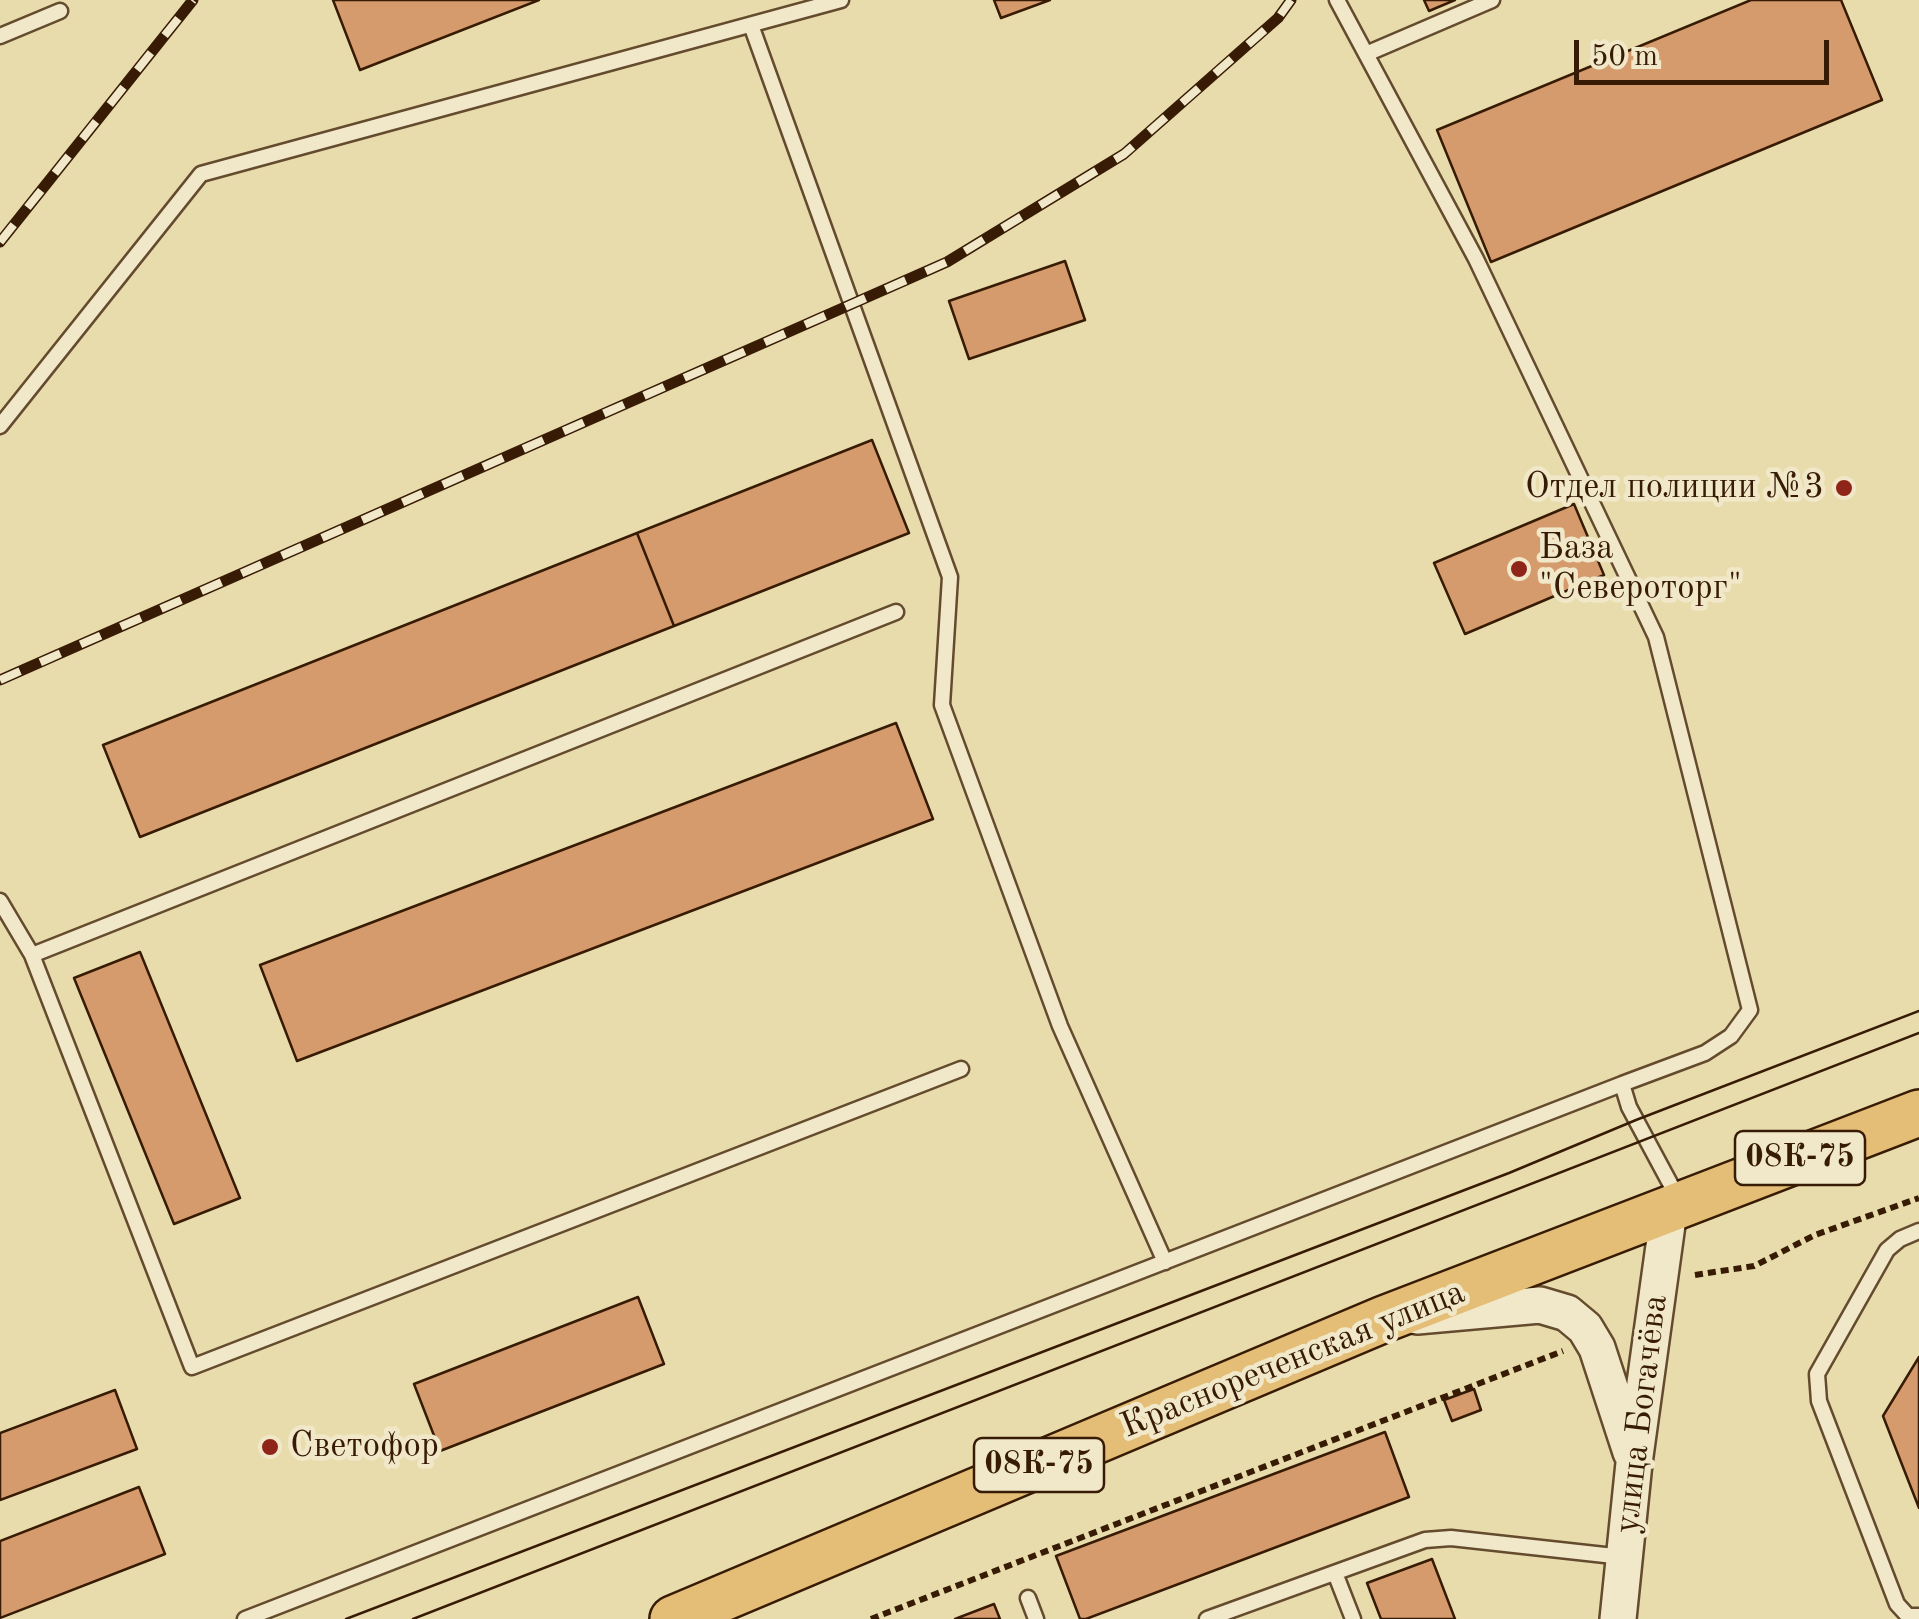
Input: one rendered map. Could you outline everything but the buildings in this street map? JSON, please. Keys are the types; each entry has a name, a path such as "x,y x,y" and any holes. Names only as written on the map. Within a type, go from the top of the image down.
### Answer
{"main road":[{"name":"Краснореченская улица","path":"688,1616 1384,1319 1919,1113"}],"street":[{"name":"улица Богачёва","path":"1618,1619 1655,1311 1676,1207"},
{"path":"1384,1319 1540,1305 1566,1313 1593,1339 1634,1463"}],"lane":[{"path":"0,426 202,174 841,0"},
{"path":"245,1619 1705,1053 1731,1036 1750,1010 1656,637 1476,259 1337,0"},
{"path":"1366,54 1492,0"},
{"path":"0,36 60,11"},
{"path":"752,24 950,577 942,705 1060,1026 1165,1262"},
{"path":"32,955 896,612"},
{"path":"0,901 32,955 192,1366 961,1069"},
{"path":"1622,1084 1676,1207"},
{"path":"1919,1232 1900,1239 1887,1250 1817,1374 1819,1401 1897,1604 1908,1616 1919,1616"},
{"path":"1208,1619 1425,1540 1624,1557"},
{"path":"1335,1573 1353,1619"},
{"path":"1028,1598 1036,1619"}],"path":[{"path":"1655,1311 1668,1302 1682,1278 1754,1266 1815,1235 1919,1198"},
{"path":"871,1619 1593,1339"}],"tram line":[{"path":"346,1619 1509,1173 1919,1011"},
{"path":"413,1619 1919,1033"}],"railway":[{"path":"0,242 193,0"},
{"path":"0,680 947,262 1124,154 1278,18 1291,0"}],"place":[{"name":"Отдел полиции №3","path":"1844,488"},
{"name":"База \"Североторг\"","path":"1519,569"},
{"name":"Светофор","path":"270,1447"}]}
